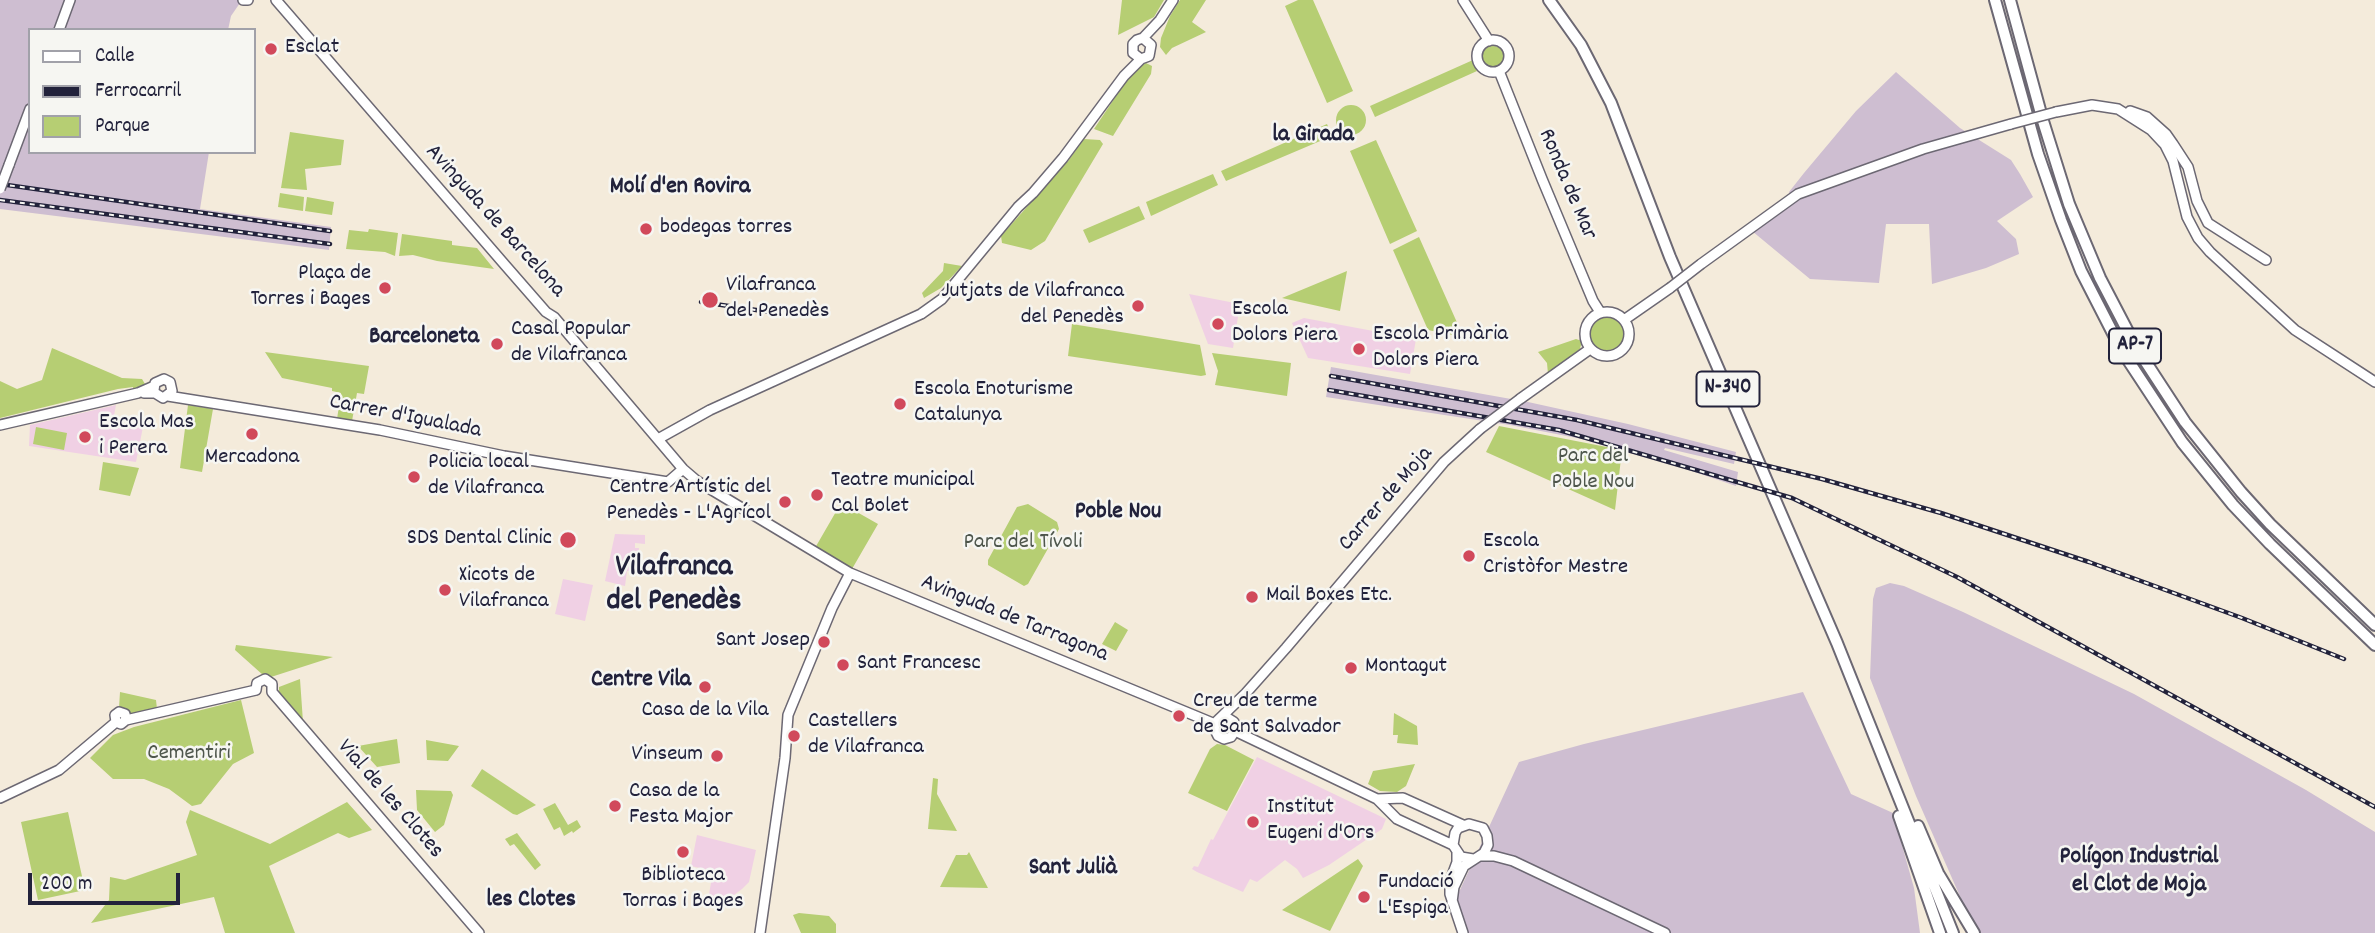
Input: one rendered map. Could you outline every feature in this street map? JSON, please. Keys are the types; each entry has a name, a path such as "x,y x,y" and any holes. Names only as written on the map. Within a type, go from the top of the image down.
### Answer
{"highway":[{"name":"N-340","path":"1549,0 1581,46 1611,103 1670,257 1837,643 1951,928"},
{"name":"AP-7","path":"1995,0 2049,188 2081,271 2122,351 2182,443 2234,505 2270,544 2375,645"},
{"name":"AP-7","path":"2010,0 2069,204 2100,278 2136,348 2185,422 2241,492 2295,549 2375,625"},
{"path":"1893,786 1899,817 1940,933"},
{"path":"1893,786 1909,806 1938,873 1973,933"}],"street":[{"path":"60,28 70,0"},
{"name":"Avinguda de Barcelona","path":"276,0 683,469 706,486 802,544"},
{"path":"1137,56 1149,56 1147,42 1173,0"},
{"name":"Ronda de Mar","path":"1463,0 1489,41"},
{"path":"1137,56 1132,47 1135,41 1147,42"},
{"name":"Ronda de Mar","path":"1489,41 1500,42 1507,49 1507,64 1499,71 1488,71 1479,63 1478,50 1489,41"},
{"path":"658,439 710,410 868,337 886,335 942,299 1031,198 1026,195 1087,127 1137,56"},
{"name":"Ronda de Mar","path":"1499,71 1592,301 1600,313"},
{"path":"1624,320 1798,194 1923,149 2056,111 2092,105 2143,116 2166,134 2188,167 2197,201 2208,223 2266,260"},
{"path":"2118,109 2151,130 2165,145 2175,167 2187,217 2210,251 2295,330 2375,382"},
{"path":"0,189 28,114"},
{"path":"1613,312 1624,320 1629,334 1624,348 1618,353 1603,356 1590,349 1585,339 1586,327 1594,316 1613,312"},
{"name":"Carrer de Moja","path":"1217,721 1286,648 1444,461 1520,398 1590,349"},
{"path":"0,425 154,389 158,381 164,379 170,382 174,395 160,397 154,389"},
{"name":"Carrer d'Igualada","path":"174,395 380,430 504,456 668,482 683,469"},
{"name":"Avinguda de Tarragona","path":"802,544 850,573 1217,721"},
{"path":"760,933 785,758 788,715 832,608 850,573"},
{"name":"Vial de les Clotes","path":"0,798 59,771 121,721 256,690 257,683 265,680 272,684 272,692 479,933"},
{"name":"Carrer de Moja","path":"1232,720 1237,701"},
{"path":"1235,731 1230,738 1220,738 1215,733 1217,721 1226,717 1232,720 1235,731 1377,799 1401,821 1455,849 1467,859 1494,856 1513,862 1665,933"},
{"path":"1377,799 1403,798 1464,825 1479,826 1501,854 1513,862"},
{"path":"1392,812 1396,800"},
{"path":"1463,933 1452,902 1450,881 1457,862 1455,833 1464,825"},
{"path":"1452,902 1454,887 1464,866 1486,849 1488,840"}],"shaded area":[{"path":"0,0 242,0 231,16 228,28 28,28 28,154 209,154 200,209 331,227 329,250 0,209"},
{"path":"1896,72 1960,128 2011,160 2033,197 1997,221 2016,239 2019,254 1986,268 1932,284 1929,224 1886,224 1879,283 1810,279 1752,231 1790,201 1789,192 1804,173 1856,111"},
{"name":"Escola Dolors Piera","path":"1189,294 1240,304 1233,348 1208,344"},
{"name":"Escola Primària Dolors Piera","path":"1304,318 1416,339 1410,374 1308,358 1292,323"},
{"path":"1331,367 1528,402 1736,452 1734,464 1665,448 1664,450 1738,472 1736,486 1587,440 1510,425 1326,397"},
{"name":"Escola Mas i Perera","path":"116,405 113,421 143,427 136,462 29,446 30,425"},
{"path":"615,534 645,535 645,544 635,543 635,548 639,548 638,560 631,560 631,571 627,571 625,586 605,581"},
{"path":"563,579 593,585 585,621 555,614"},
{"path":"1890,583 1904,586 1963,612 2134,694 2306,790 2375,832 2375,933 1980,933 1962,901 1916,796 1870,678 1873,599 1876,588"},
{"path":"1803,692 1851,794 1893,813 1914,888 1920,933 1465,933 1453,905 1519,762"},
{"path":"1257,757 1386,819 1382,829 1329,865 1303,878 1297,869 1285,860 1257,882 1250,879 1243,892 1197,872 1192,869 1194,866 1198,867"},
{"path":"697,835 756,850 749,882 716,908 707,906 713,871 691,866"}],"green space":[{"path":"1122,0 1164,0 1154,17 1118,35"},
{"path":"1180,0 1206,0 1192,22 1206,32 1172,48 1166,55 1160,47 1161,38"},
{"path":"1298,0 1313,0 1353,91 1327,103 1285,6"},
{"path":"1489,46 1497,46 1504,53 1504,61 1497,68 1489,68 1482,61 1482,53"},
{"path":"1473,60 1477,71 1375,117 1370,106"},
{"path":"1146,63 1152,66 1151,74 1113,136 1094,129 1134,69"},
{"path":"1351,105 1362,109 1366,120 1362,131 1351,135 1340,131 1336,120 1340,109"},
{"path":"1327,124 1332,136 1226,181 1221,171"},
{"path":"290,132 344,140 341,165 305,169 307,190 281,188"},
{"path":"1084,139 1100,140 1103,144 1045,241 1031,250 1002,243 1001,236 1068,161"},
{"path":"1376,140 1417,231 1390,244 1350,151"},
{"path":"1213,174 1218,185 1151,216 1146,202"},
{"path":"280,193 304,197 303,211 278,207"},
{"path":"307,197 334,202 332,215 305,211"},
{"path":"1139,206 1145,219 1089,243 1083,230"},
{"path":"369,229 398,233 395,256 385,252 346,249 349,230 368,232"},
{"path":"402,234 452,241 452,245 477,248 494,269 413,255 399,256"},
{"path":"1419,237 1459,327 1458,334 1428,330 1393,250"},
{"path":"944,263 962,266 941,288 924,298 922,293 943,271"},
{"path":"1347,271 1340,311 1282,298"},
{"path":"1606,316 1619,321 1624,334 1619,347 1606,352 1593,347 1588,334 1593,321"},
{"path":"1072,324 1200,345 1206,375 1068,356"},
{"path":"1576,339 1582,341 1580,349 1548,374 1547,363 1538,352"},
{"path":"52,348 122,378 142,379 145,384 133,390 133,387 118,389 0,418 0,381 17,389 42,380"},
{"path":"265,352 369,366 364,394 357,393 352,421 337,419 341,393 332,391 332,388 282,378"},
{"path":"1212,353 1291,363 1287,396 1215,385 1218,371"},
{"path":"188,405 213,409 202,472 180,468"},
{"name":"Parc del Poble Nou","path":"1499,426 1622,450 1615,510 1486,452"},
{"path":"36,427 67,433 64,450 33,444"},
{"path":"103,462 139,468 130,496 99,490"},
{"path":"841,503 878,524 852,569 815,548"},
{"name":"Parc del Tívoli","path":"1028,504 1057,522 1059,529 1028,584 1024,586 988,565 988,560 1017,507"},
{"path":"1115,622 1128,630 1116,651 1102,644"},
{"path":"236,645 333,657 271,677 263,675 235,650"},
{"path":"300,679 303,722 279,693 279,687"},
{"path":"120,692 156,700 157,709 135,716 128,714 119,708"},
{"name":"Cementiri","path":"241,700 254,753 233,764 201,804 192,806 169,789 144,779 113,779 90,758 113,735 134,727"},
{"path":"1394,713 1417,726 1418,745 1397,743 1398,735 1393,735"},
{"path":"397,739 400,763 377,767 358,746"},
{"path":"426,740 459,746 448,761 427,760"},
{"path":"1217,744 1225,745 1254,760 1227,811 1188,793 1210,749"},
{"path":"1415,764 1406,786 1397,792 1380,791 1368,784 1373,771"},
{"path":"482,769 536,805 517,815 513,814 471,786"},
{"path":"933,778 938,779 937,794 957,831 928,829"},
{"path":"416,790 451,791 453,795 444,825 435,832 417,810"},
{"path":"347,802 372,830 349,838 338,833 269,866 295,933 225,933 214,897 91,923 109,900 110,877 125,880 197,855 186,822 190,810 270,844"},
{"path":"555,803 568,825 577,820 581,827 564,836 560,827 554,830 543,809"},
{"path":"68,812 85,890 38,900 21,822"},
{"path":"517,833 541,865 535,870 514,844 510,846 505,839"},
{"path":"969,852 988,888 940,887 956,855 967,855"},
{"path":"1358,859 1363,866 1330,931 1282,910"},
{"path":"799,913 829,916 836,924 836,933 801,933 793,915"}],"railway":[{"path":"0,184 330,231"},
{"path":"0,200 330,244"},
{"path":"701,302 770,312"},
{"path":"1331,376 1577,420 1822,479 1941,513 2089,562 2344,659"},
{"path":"1329,390 1559,430 1792,498 1957,577 2375,807"}],"place":[{"name":"Esclat","path":"271,49"},
{"name":"bodegas torres","path":"646,229"},
{"name":"Plaça de Torres i Bages","path":"385,288"},
{"name":"Vilafranca del Penedès","path":"710,300"},
{"name":"Jutjats de Vilafranca del Penedès","path":"1138,306"},
{"name":"Escola Dolors Piera","path":"1218,324"},
{"name":"Casal Popular de Vilafranca","path":"497,344"},
{"name":"Escola Primària Dolors Piera","path":"1359,349"},
{"name":"Escola Enoturisme Catalunya","path":"900,404"},
{"name":"Mercadona","path":"252,434"},
{"name":"Escola Mas i Perera","path":"85,437"},
{"name":"Policia local de Vilafranca","path":"414,477"},
{"name":"Teatre municipal Cal Bolet","path":"817,495"},
{"name":"Centre Artístic del Penedès - L'Agrícol","path":"785,502"},
{"name":"SDS Dental Clinic","path":"568,540"},
{"name":"Escola Cristòfor Mestre","path":"1469,556"},
{"name":"Xicots de Vilafranca","path":"445,590"},
{"name":"Mail Boxes Etc.","path":"1252,597"},
{"name":"Sant Josep","path":"824,642"},
{"name":"Sant Francesc","path":"843,665"},
{"name":"Montagut","path":"1351,668"},
{"name":"Casa de la Vila","path":"705,687"},
{"name":"Creu de terme de Sant Salvador","path":"1179,716"},
{"name":"Castellers de Vilafranca","path":"794,736"},
{"name":"Vinseum","path":"717,756"},
{"name":"Casa de la Festa Major","path":"615,806"},
{"name":"Institut Eugeni d'Ors","path":"1253,822"},
{"name":"Biblioteca Torras i Bages","path":"683,852"},
{"name":"Fundació L'Espiga","path":"1364,897"}],"district":[{"name":"la Girada","path":"1313,137"},
{"name":"Molí d'en Rovira","path":"680,189"},
{"name":"Barceloneta","path":"424,339"},
{"name":"Poble Nou","path":"1118,514"},
{"name":"Vilafranca del Penedès","path":"674,587"},
{"name":"Centre Vila","path":"641,682"},
{"name":"Sant Julià","path":"1073,870"},
{"name":"Polígon Industrial el Clot de Moja","path":"2139,873"},
{"name":"les Clotes","path":"531,902"}]}
